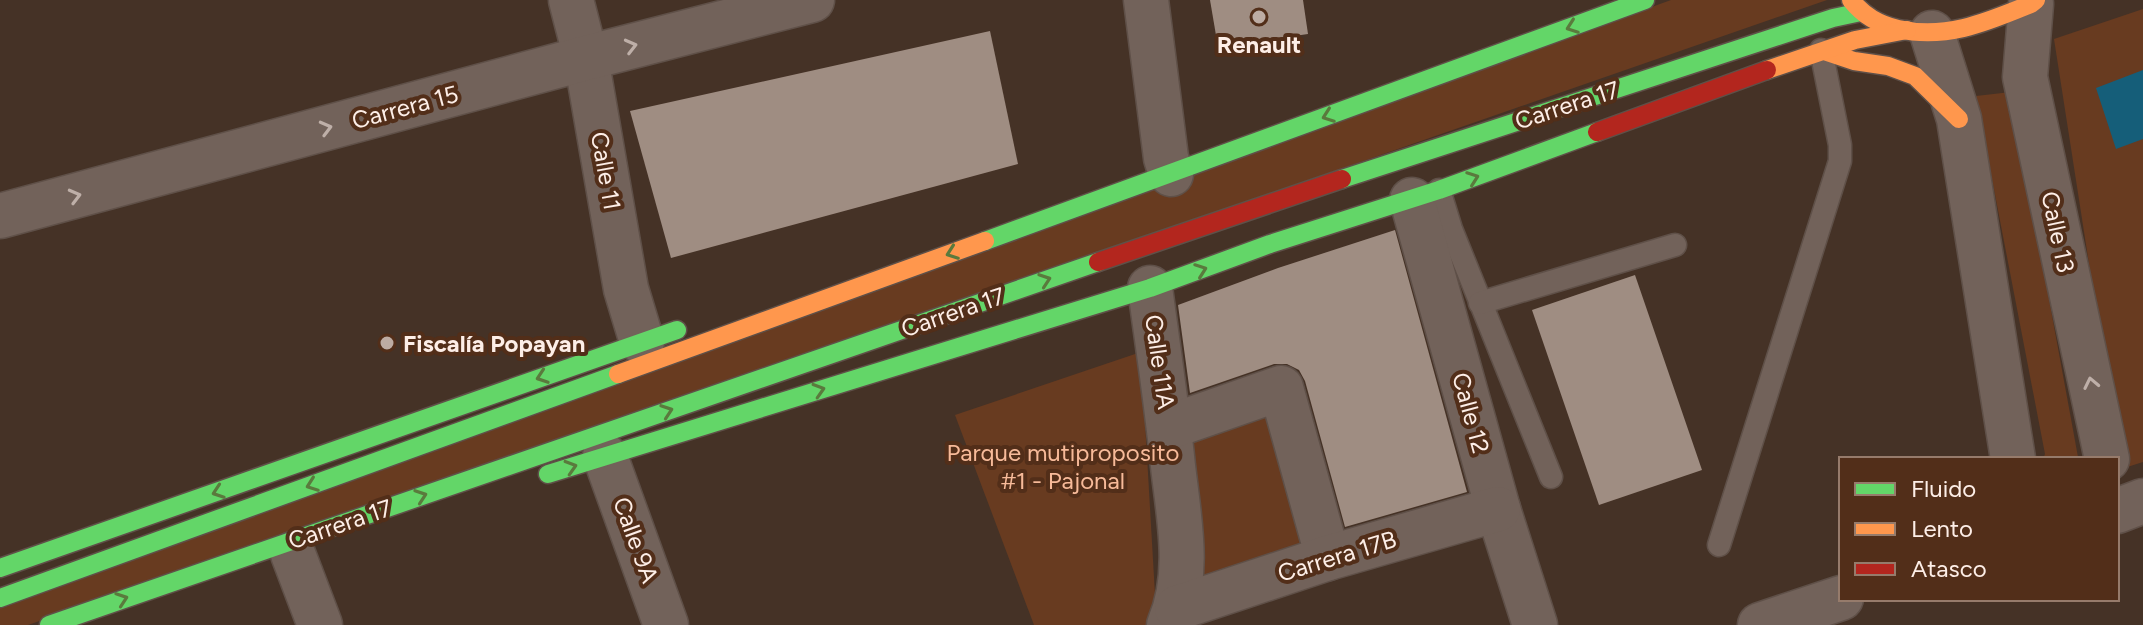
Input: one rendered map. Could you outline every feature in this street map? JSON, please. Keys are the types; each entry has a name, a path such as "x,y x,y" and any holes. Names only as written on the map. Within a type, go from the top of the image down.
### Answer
{"main road":[{"name":"Carrera 17","path":"1031,205 1168,166 1595,0"},
{"name":"Carrera 17","path":"2,569 1645,0"},
{"path":"531,479 1150,288 1266,225 1426,195 1821,50 1855,40 1968,28 2033,2"},
{"name":"Carrera 17","path":"49,625 1266,225 1818,23 1856,6"},
{"path":"1856,6 1879,25 1920,32"},
{"path":"1821,50 1854,61 1888,66 1915,76 1959,119"},
{"name":"Carrera 17","path":"2,569 687,326"},
{"path":"99,625 293,554 471,498"}],"street":[{"name":"Calle 11","path":"571,0 586,58 626,289 642,342"},
{"name":"Carrera 15","path":"0,216 812,0"},
{"path":"1146,0 1168,166"},
{"name":"Calle 13","path":"2033,2 2025,77 2107,457"},
{"path":"1920,32 1959,119 2013,457"},
{"name":"Calle 12","path":"1426,195 1498,509 1535,625"},
{"name":"Calle 11A","path":"1150,288 1183,556 1173,616"},
{"path":"1169,427 1281,388 1328,558"},
{"name":"Calle 9A","path":"605,456 666,625"},
{"name":"Carrera 17B","path":"1173,616 1328,558 1498,509"},
{"path":"293,554 320,625"},
{"path":"1760,625 1839,599"}],"lane":[{"path":"1719,545 1840,161 1840,145 1821,50"},
{"path":"1426,195 1451,229 1551,477"},
{"path":"1480,303 1675,245"}],"green space":[{"path":"1671,0 1827,0 28,625 0,625 0,606"},
{"path":"2143,9 2143,462 2121,469 2054,39"},
{"path":"2011,92 2078,457 2044,457 1976,96"},
{"name":"Parque mutiproposito #1 - Pajonal","path":"1141,352 1156,612 1149,625 1034,625 955,415"},
{"path":"1269,407 1309,548 1199,583 1188,436"}],"water":[{"path":"2143,70 2143,139 2116,149 2096,88"}],"building":[{"name":"Renault","path":"1210,0 1303,0 1308,34 1218,47"},
{"path":"990,31 1018,164 671,258 630,111"},
{"path":"1395,230 1467,492 1345,527 1305,381 1299,370 1287,364 1274,364 1190,393 1178,305"},
{"path":"1635,275 1702,470 1599,505 1532,310"}],"traffic: fast":[{"path":"985,241 1645,0"},
{"path":"1342,179 1833,18 1861,12"},
{"path":"548,474 1150,288 1270,244 1439,190 1597,132"},
{"path":"49,625 1098,262"},
{"path":"0,568 677,330"},
{"path":"0,598 618,374"}],"traffic: slow":[{"path":"1851,0 1866,15 1884,25 1916,32 1950,31 1982,23 2036,0"},
{"path":"1767,70 1855,40 1907,30"},
{"path":"1827,52 1854,61 1888,66 1915,76 1959,119"},
{"path":"618,374 985,241"}],"traffic: jam":[{"path":"1597,132 1767,70"},
{"path":"1098,262 1342,179"}],"place":[{"name":"Renault","path":"1259,17"},
{"name":"Fiscalía Popayan","path":"387,343"}]}
